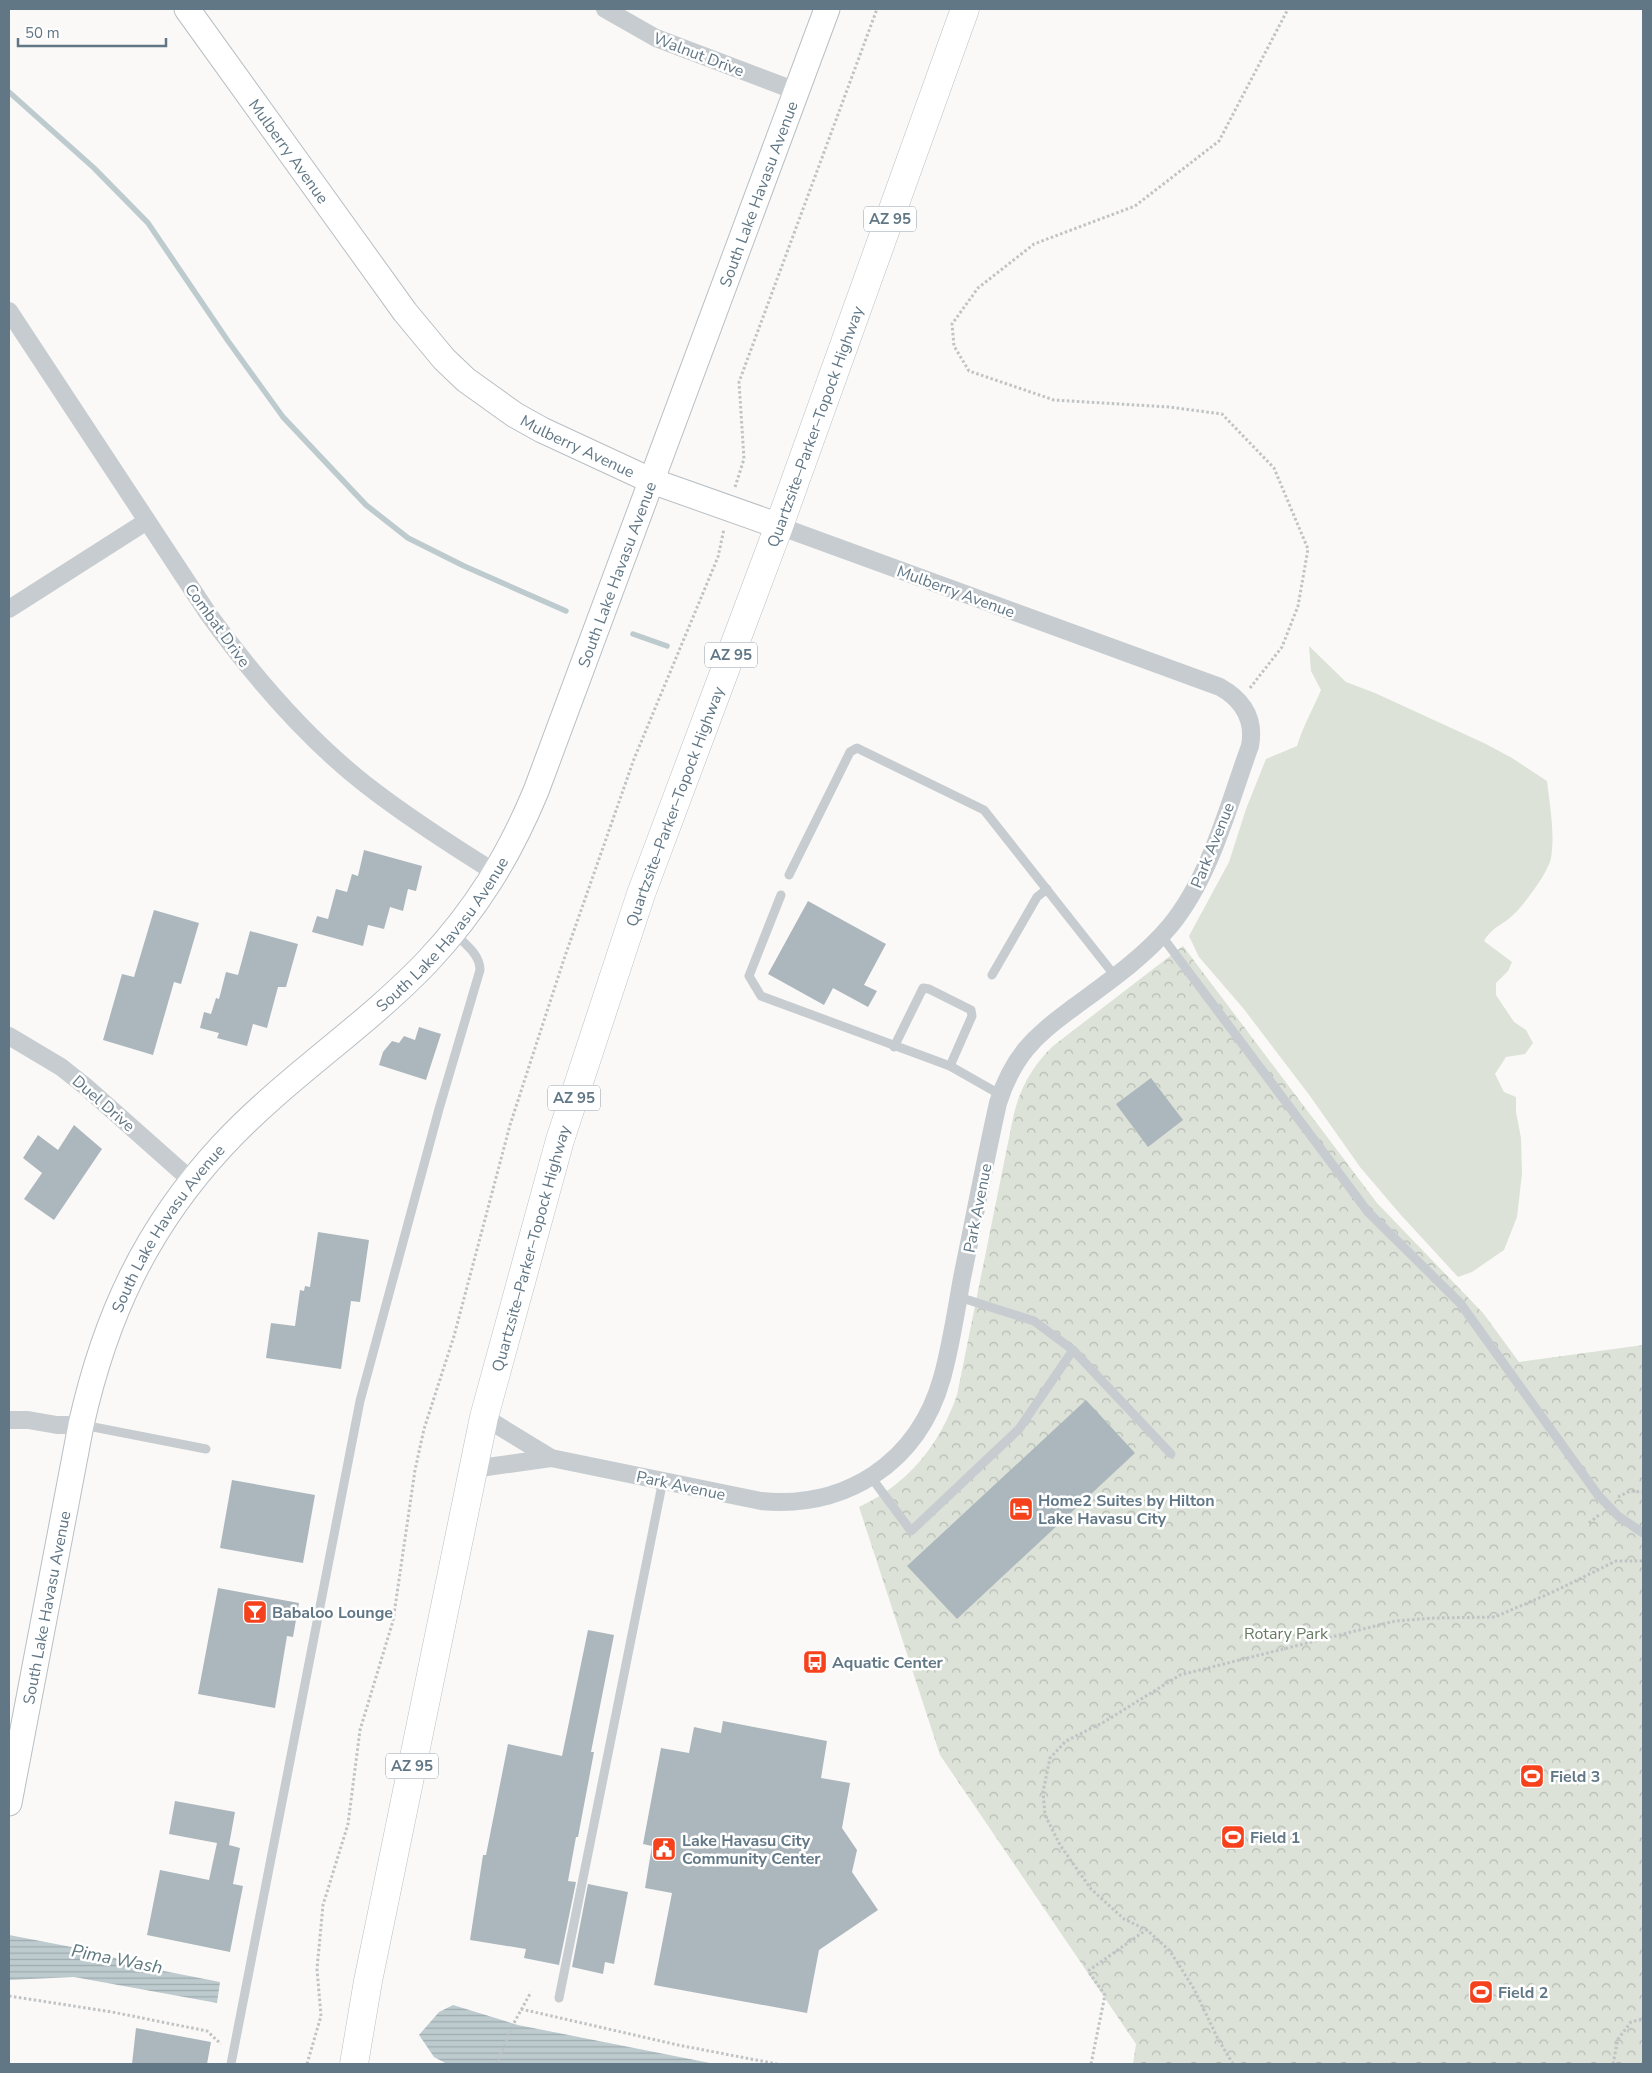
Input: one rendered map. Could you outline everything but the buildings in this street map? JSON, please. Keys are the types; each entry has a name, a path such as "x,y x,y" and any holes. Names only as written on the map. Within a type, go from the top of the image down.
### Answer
{"highway":[{"name":"Quartzsite–Parker–Topock Highway","path":"484,1417 560,1140 638,903 779,526 965,9"},
{"name":"AZ 95","path":"354,2064 368,1981 484,1417"}],"main road":[{"name":"Mulberry Avenue","path":"187,9 405,312 444,359 466,380 515,415 550,434 652,481 779,526"},
{"name":"South Lake Havasu Avenue","path":"9,1803 90,1384 103,1340 120,1298 165,1218 192,1181 222,1146 254,1114 426,963 454,933 479,900 496,873 520,829 536,791 827,9"}],"street":[{"name":"Walnut Drive","path":"605,9 656,38 796,91"},
{"name":"Combat Drive","path":"9,311 209,615 242,661 320,745 363,783 409,817 496,873"},
{"path":"9,608 147,521"},
{"name":"Mulberry Avenue","path":"779,526 1220,687"},
{"name":"Park Avenue","path":"473,1469 551,1458 761,1501 792,1502 828,1496 850,1489 885,1468 918,1430 942,1379 1001,1095 1012,1070 1033,1041 1050,1025 1140,957 1182,909 1204,872 1250,746 1250,721 1240,702 1231,693 1220,687"},
{"name":"Duel Drive","path":"9,1036 61,1067 85,1086 192,1181"},
{"name":"Park Avenue","path":"484,1417 551,1458"},
{"path":"9,1420 28,1420 57,1425 81,1425"}],"lane":[{"path":"788,875 850,752 857,748 984,810 1115,976"},
{"path":"992,975 1037,897 1046,889"},
{"path":"782,895 749,976 761,996 894,1047 950,1066 1001,1095"},
{"path":"231,2064 360,1401 439,1109 480,970 480,963 476,955 454,933"},
{"path":"1161,935 1368,1212 1460,1303 1598,1495 1618,1516 1643,1533"},
{"path":"894,1047 923,988 929,989 971,1010 972,1016 950,1066"},
{"path":"958,1297 1034,1321 1073,1350 1171,1454"},
{"path":"871,1477 911,1531 1019,1428 1073,1350"},
{"path":"81,1425 206,1449"},
{"path":"558,1998 663,1480"}],"path":[{"path":"307,2064 321,2016 317,1969 323,1905 348,1824 360,1730 393,1621 415,1470 424,1428 454,1336 510,1125 564,959 634,759 718,557 729,509 744,459 739,382 876,9"},
{"path":"1240,702 1282,647 1298,606 1308,549 1274,468 1222,414 1168,406 1054,400 969,371 954,346 952,324 978,288 1034,244 1135,206 1219,141 1288,9"},
{"path":"1233,2064 1218,2039 1194,1989 1170,1951 1147,1930 1124,1919 1091,1889 1060,1844 1045,1815 1043,1792 1050,1758 1066,1741 1104,1722 1180,1675 1395,1621 1495,1617 1555,1591 1616,1561 1643,1561"},
{"path":"1091,2064 1105,1995 1088,1971 1147,1930"},
{"path":"496,2064 514,2021 531,1992"},
{"path":"9,1996 112,2012 207,2031 221,2044"},
{"path":"522,2009 678,2045 778,2064"},
{"path":"1613,2064 1618,2039 1631,2022 1643,2019"}],"green space":[{"path":"1309,646 1346,682 1375,693 1486,744 1512,758 1547,781 1552,830 1552,849 1549,864 1541,880 1523,904 1512,916 1490,933 1484,941 1512,962 1508,971 1496,983 1496,995 1514,1022 1526,1030 1533,1043 1525,1054 1506,1057 1495,1074 1504,1092 1516,1097 1516,1112 1521,1138 1522,1174 1517,1217 1504,1250 1472,1272 1458,1277 1360,1167 1310,1096 1243,1008 1199,957 1189,936 1229,862 1246,809 1266,759 1297,746 1321,690 1311,671"},
{"name":"Rotary Park","path":"1183,946 1377,1203 1483,1313 1519,1362 1643,1345 1643,2064 1133,2064 1136,2044 940,1755 859,1507 877,1498 892,1487 920,1462 950,1414 957,1395 1013,1118 1027,1079 1053,1046"}],"water":[{"name":"Pima Wash","path":"9,1935 82,1949 164,1971 220,1982 217,2003 74,1977 9,1980"},
{"path":"453,2005 518,2025 715,2064 447,2064 434,2057 419,2035 439,2012"}],"waterway":[{"path":"9,92 94,168 148,223 228,341 283,417 366,505 408,538 464,566 566,611"},
{"path":"633,634 667,646"}],"place":[{"name":"Home2 Suites by Hilton Lake Havasu City","path":"1021,1509"},
{"name":"Babaloo Lounge","path":"255,1612"},
{"name":"Aquatic Center","path":"815,1662"},
{"name":"Field 3","path":"1532,1776"},
{"name":"Field 1","path":"1233,1837"},
{"name":"Lake Havasu City Community Center","path":"664,1849"},
{"name":"Field 2","path":"1481,1992"}]}
